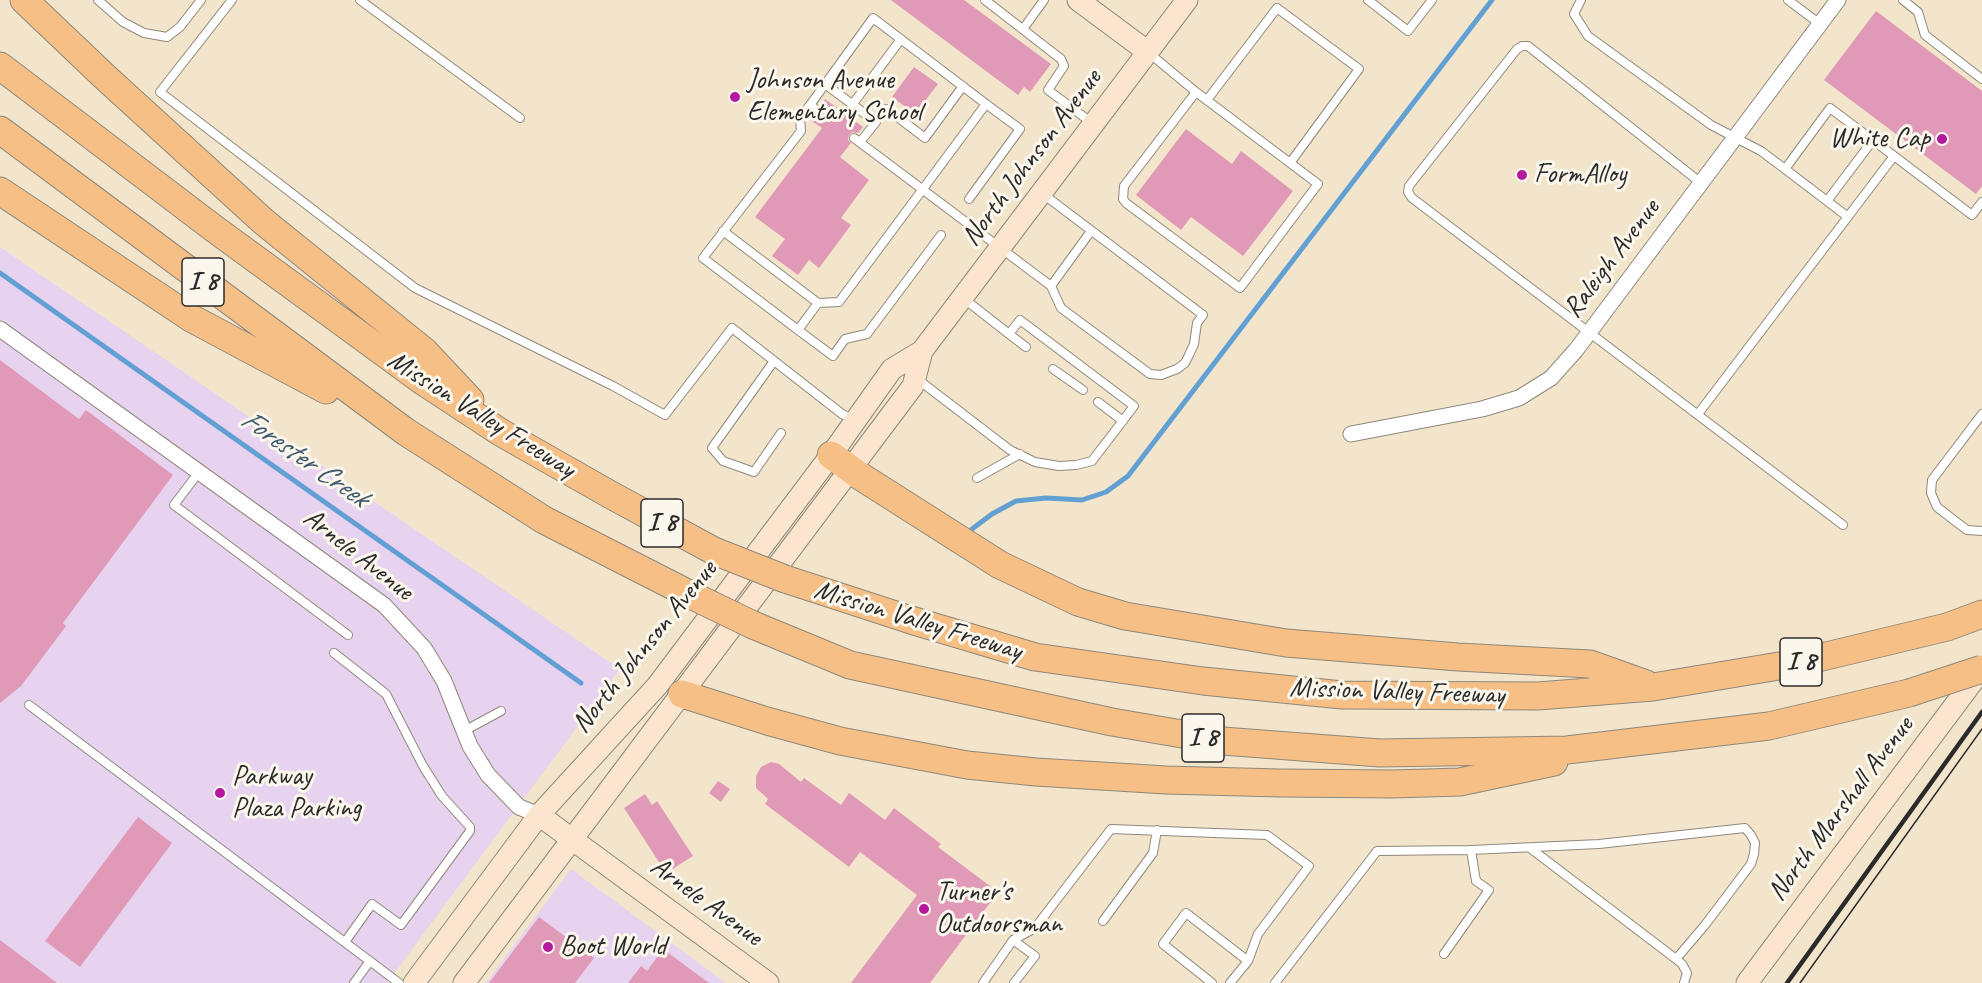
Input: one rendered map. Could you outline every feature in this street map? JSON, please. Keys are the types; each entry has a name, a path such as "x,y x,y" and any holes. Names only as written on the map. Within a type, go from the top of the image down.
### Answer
{"highway":[{"path":"24,0 264,222 424,351 500,432"},
{"path":"0,47 104,129 216,230"},
{"name":"Mission Valley Freeway","path":"0,66 216,230 424,382 500,432 714,551 785,579 910,620 1035,657 1203,681 1342,695 1538,696 1653,687 1797,663 1947,627 1982,614"},
{"name":"Mission Valley Freeway","path":"0,130 406,432 544,520 753,625 850,665 1101,720 1223,741 1380,753 1567,750 1769,726 1909,693 1982,669"},
{"path":"0,190 192,318 406,432"},
{"path":"841,463 1000,565 1078,602 1125,616 1286,643 1458,657 1590,664 1653,687"},
{"path":"682,694 840,741 911,756 1024,771 1166,780 1291,783 1460,782 1666,738"}],"main road":[{"path":"1078,0 1148,52"},
{"name":"North Johnson Avenue","path":"414,983 539,815 657,686 841,463 913,386 922,351 1187,0"},
{"name":"North Johnson Avenue","path":"464,983 682,694 841,463 855,421 892,369 922,351"},
{"name":"North Marshall Avenue","path":"1747,983 1982,669"},
{"name":"Arnele Avenue","path":"539,815 768,983"}],"street":[{"name":"Raleigh Avenue","path":"1351,434 1482,409 1519,398 1551,378 1590,331 1838,0"},
{"name":"Arnele Avenue","path":"1,330 384,605 424,648 444,681 470,746 488,775 519,807 539,815"}],"lane":[{"path":"98,0 123,22 144,33 167,37 180,27 201,0"},
{"path":"232,0 160,92 415,288 613,386 665,415 732,328 842,414 855,421"},
{"path":"360,0 520,118"},
{"path":"985,0 1061,59 1064,66 1048,90 1094,124"},
{"path":"1023,29 1044,0"},
{"path":"1368,0 1408,31 1432,0"},
{"path":"1581,0 1574,14 1588,36 1711,125 1761,151 1848,217"},
{"path":"1788,0 1820,24"},
{"path":"1903,0 1918,12 1925,35 1982,79"},
{"path":"1207,100 1277,8 1359,69 1290,163"},
{"path":"941,235 867,334 845,339 833,356 703,258 801,131 800,118 873,18 1020,129 969,199"},
{"path":"852,105 901,39"},
{"path":"1701,183 1528,46 1522,46 1517,49 1409,186 1408,192 1412,198 1844,525"},
{"path":"1148,52 1196,92 1318,184 1240,288 1123,199 1124,186 1196,92"},
{"path":"825,84 876,122 857,140 1051,286 1061,308 1150,374 1169,373 1185,363 1194,344 1197,322 1203,315 1042,193"},
{"path":"887,109 924,138 963,86"},
{"path":"723,231 818,303 839,302 986,104"},
{"path":"810,105 817,110"},
{"path":"1785,169 1830,108 1972,215 1982,202"},
{"path":"1827,201 1873,140"},
{"path":"1698,414 1894,156"},
{"path":"1051,286 1091,231"},
{"path":"962,298 1026,347"},
{"path":"798,330 818,303"},
{"path":"915,377 1010,450 1035,462 1059,466 1092,461 1134,406 1020,320 1009,334"},
{"path":"774,361 712,448 723,461 754,472 781,433"},
{"path":"1053,369 1083,390"},
{"path":"1098,402 1123,421"},
{"path":"1982,414 1932,480 1931,493 1937,507 1966,530 1982,531"},
{"path":"977,478 1020,454"},
{"path":"199,472 174,505 348,635"},
{"path":"334,653 386,694 423,766 442,796 470,827 470,831 401,925 372,904 345,942"},
{"path":"29,705 399,983"},
{"path":"464,731 501,711"},
{"path":"1275,983 1377,851 1472,850 1599,844 1745,828 1752,835 1755,843 1751,864 1676,959"},
{"path":"983,983 1013,940 1035,928 1111,829 1267,835 1309,866 1258,934 1248,961 1230,983"},
{"path":"1104,921 1154,853 1157,830"},
{"path":"1530,848 1683,964 1687,973 1684,983"},
{"path":"1444,954 1489,890 1476,880 1472,850"},
{"path":"1212,983 1162,944 1186,913 1248,961"},
{"path":"1013,940 1035,956 1014,983"},
{"path":"354,983 370,961"}],"shaded area":[{"path":"0,247 620,669 387,983 0,983"},
{"path":"571,869 726,983 486,983"}],"building":[{"path":"891,0 964,0 1051,64 1030,92 1024,87 1018,95"},
{"name":"White Cap","path":"1876,11 1982,91 1982,186 1976,194 1824,80"},
{"path":"914,67 938,84 915,114 892,97"},
{"path":"825,99 863,127 858,133 852,132 849,135 848,140 851,143 840,157 869,180 841,218 851,225 819,268 809,260 798,275 772,256 785,239 755,217 822,128 810,120 813,115 821,114 823,110 821,105"},
{"path":"1186,129 1232,164 1241,151 1293,191 1243,256 1191,217 1181,230 1136,195"},
{"path":"0,360 79,419 86,410 173,475 63,623 66,626 21,686 0,703"},
{"path":"771,762 779,764 801,782 804,778 841,805 849,793 885,820 894,808 941,844 938,847 998,892 930,983 851,983 917,895 860,852 849,867 765,804 768,799 756,788 756,776 761,767"},
{"path":"718,781 730,789 721,802 709,793"},
{"path":"645,794 652,805 657,801 693,856 666,873 624,808"},
{"path":"138,817 172,843 80,967 45,941"},
{"name":"Boot World","path":"539,917 594,958 575,983 489,983"},
{"path":"0,940 57,983 0,983"},
{"path":"663,949 709,983 628,983 641,966 647,971"}],"waterway":[{"path":"972,529 992,514 1016,501 1046,498 1082,500 1106,492 1128,476 1492,0"},
{"name":"Forester Creek","path":"0,273 581,683"}],"tram line":[{"path":"1800,983 1982,729"}],"railway":[{"path":"1787,983 1982,712"}],"place":[{"name":"Johnson Avenue Elementary School","path":"735,97"},
{"name":"White Cap","path":"1942,139"},
{"name":"FormAlloy","path":"1522,175"},
{"name":"Parkway Plaza Parking","path":"220,793"},
{"name":"Turner's Outdoorsman","path":"924,909"},
{"name":"Boot World","path":"548,947"}]}
